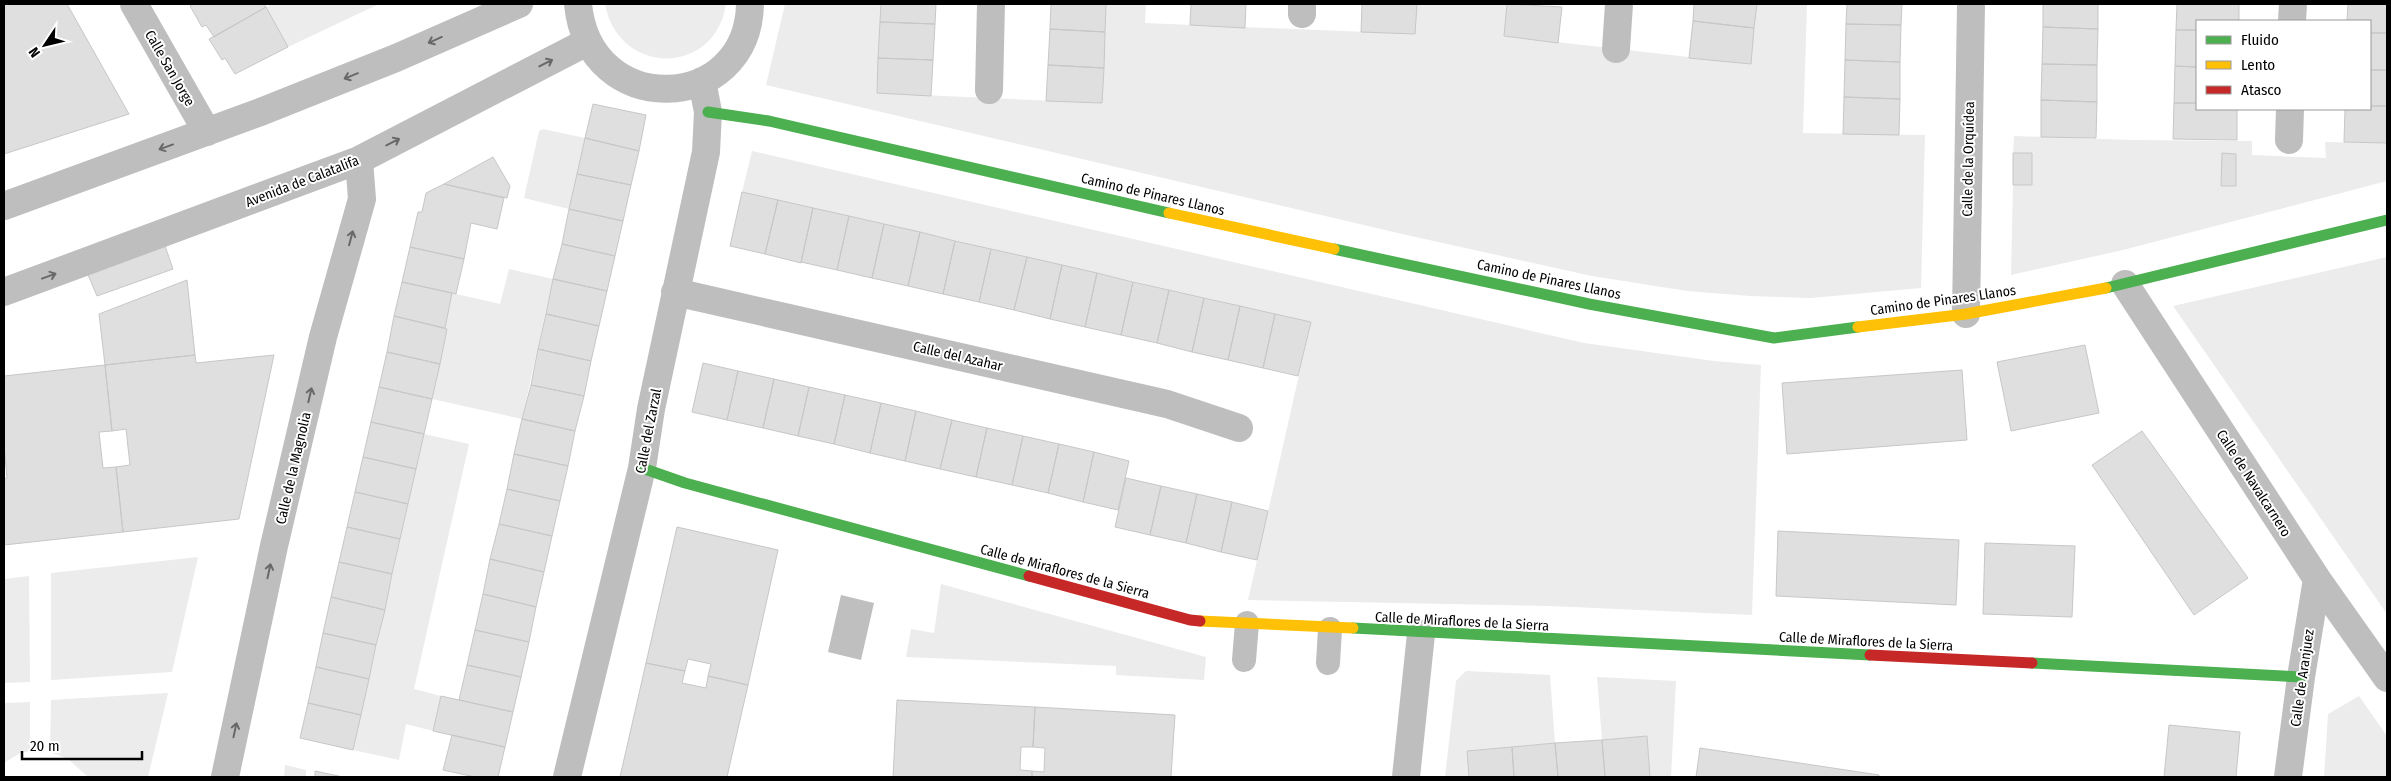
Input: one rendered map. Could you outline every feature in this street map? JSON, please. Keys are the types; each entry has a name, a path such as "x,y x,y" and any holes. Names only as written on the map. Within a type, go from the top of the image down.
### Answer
{"street":[{"name":"Calle San Jorge","path":"134,4 207,132"},
{"path":"4,206 207,132 396,58 519,4"},
{"path":"578,4 579,22 587,42 602,64 624,80 650,89 677,89 702,81 724,66 740,44 749,19 750,4"},
{"path":"989,90 991,4"},
{"path":"1616,49 1619,4"},
{"name":"Calle de la Orquídea","path":"1966,314 1971,4"},
{"path":"2292,20 2293,4"},
{"name":"Avenida de Calatalifa","path":"4,292 359,160 587,42"},
{"name":"Calle del Zarzal","path":"567,777 642,468 651,409 706,152 708,112 702,81"},
{"path":"2290,110 2290,140"},
{"name":"Camino de Pinares Llanos","path":"708,112 769,121 1243,230 1532,292 1774,338 1966,314 2125,284 2387,220"},
{"name":"Calle de la Magnolia","path":"225,777 274,546 324,337 362,199 359,160"},
{"name":"Calle de Navalcarnero","path":"2125,284 2317,579 2387,678"},
{"name":"Calle del Azahar","path":"676,292 1167,404 1239,428"},
{"name":"Calle de Miraflores de la Sierra","path":"642,468 685,483 1190,620 1421,634 2301,677"},
{"name":"Calle de Aranjuez","path":"2288,777 2301,677 2317,579"},
{"path":"1406,777 1421,634"}],"lane":[{"path":"1244,660 1247,624"},
{"path":"1328,663 1330,629"}],"shaded area":[{"path":"272,4 379,4 288,47 266,7"},
{"path":"605,4 726,4 718,28 704,45 686,55 666,58 646,55 628,45 613,28"},
{"path":"785,4 881,4 877,93 1101,103 1106,4 1146,4 1145,23 1415,34 1417,4 1507,4 1504,36 1750,64 1757,4 1807,4 1803,133 1925,135 1921,288 1811,298 1750,296 1687,291 1592,276 1402,234 766,85"},
{"path":"543,129 585,138 569,209 524,198 539,131"},
{"path":"2014,136 2252,141 2252,155 2326,158 2325,142 2387,143 2387,181 2123,250 2011,275 2013,185 2032,185 2032,154 2013,153"},
{"path":"752,151 1584,343 1714,361 1761,365 1752,615 1550,606 1248,600 1311,322 742,192"},
{"path":"2387,257 2387,614 2173,306"},
{"path":"509,269 553,279 522,419 432,399 447,329 445,328 452,293 500,304"},
{"path":"424,434 469,444 414,689 441,696 433,731 406,724 399,760 353,750"},
{"path":"198,557 172,672 51,680 51,573"},
{"path":"29,576 30,682 4,683 4,579"},
{"path":"941,584 1206,657 1204,680 1116,675 1116,666 906,657 911,629 934,633"},
{"path":"841,595 874,603 861,660 828,652"},
{"path":"1466,671 1550,675 1555,743 1467,751 1469,777 1445,777 1456,681"},
{"path":"1597,677 1676,681 1671,777 1650,777 1647,736 1602,740"},
{"path":"168,693 148,777 88,777 68,759 50,752 51,700"},
{"path":"2359,696 2387,736 2387,777 2324,777 2328,714"},
{"path":"30,702 30,751 20,753 4,763 4,703"},
{"path":"285,765 306,770 306,777 284,777"}],"building":[{"path":"4,4 67,4 129,114 4,154"},
{"path":"193,4 264,4 266,7 214,37 206,25 202,27 190,6"},
{"path":"881,4 936,4 935,24 880,22"},
{"path":"1051,4 1106,4 1105,32 1050,29"},
{"path":"1191,4 1246,4 1245,28 1190,25"},
{"path":"1362,4 1417,4 1415,34 1361,32"},
{"path":"1507,4 1562,7 1558,43 1504,36"},
{"path":"1694,4 1757,4 1754,28 1693,21"},
{"path":"1847,4 1902,4 1901,25 1846,24"},
{"path":"2043,4 2098,4 2098,29 2043,27"},
{"path":"2177,4 2239,4 2239,20 2196,20 2196,30 2176,30"},
{"path":"2348,4 2387,4 2387,33 2371,33 2371,20 2347,20"},
{"path":"266,7 288,47 235,74 225,58 222,60 209,39"},
{"path":"1693,21 1754,28 1751,64 1689,58"},
{"path":"880,22 935,24 933,60 878,58"},
{"path":"1846,24 1901,25 1900,62 1845,60"},
{"path":"2043,27 2098,29 2097,65 2042,64"},
{"path":"1050,29 1105,32 1104,68 1048,65"},
{"path":"2176,30 2196,30 2196,67 2175,66"},
{"path":"2371,33 2387,33 2387,70 2371,70"},
{"path":"878,58 933,60 931,96 877,93"},
{"path":"1845,60 1900,62 1900,99 1844,97"},
{"path":"2042,64 2097,65 2097,102 2041,100"},
{"path":"1048,65 1104,68 1102,103 1046,101"},
{"path":"2175,66 2196,67 2196,103 2174,103"},
{"path":"2371,70 2387,70 2387,106 2371,106"},
{"path":"1844,97 1900,99 1899,135 1843,134"},
{"path":"2041,100 2097,102 2096,138 2041,137"},
{"path":"2174,103 2196,103 2196,110 2237,110 2237,140 2173,139"},
{"path":"593,104 646,115 639,151 585,138"},
{"path":"2371,106 2387,106 2387,143 2344,142 2345,110 2371,110"},
{"path":"585,138 639,151 631,185 577,174"},
{"path":"2013,153 2032,153 2032,185 2013,185"},
{"path":"2222,153 2236,154 2236,186 2221,186"},
{"path":"493,157 510,186 507,198 444,184"},
{"path":"577,174 631,185 623,221 569,209"},
{"path":"444,184 504,198 497,229 471,223 464,259 410,247 418,212 422,212 426,193"},
{"path":"742,192 778,200 765,254 730,246"},
{"path":"778,200 813,208 801,263 765,254"},
{"path":"813,208 849,216 837,270 801,262"},
{"path":"569,209 623,221 615,256 562,244"},
{"path":"849,216 884,224 872,278 837,270"},
{"path":"884,224 920,232 908,286 872,278"},
{"path":"920,232 955,241 943,294 908,286"},
{"path":"163,240 173,269 97,296 86,270"},
{"path":"955,241 991,249 979,302 943,294"},
{"path":"562,244 615,256 607,291 553,279"},
{"path":"410,247 464,259 456,294 402,282"},
{"path":"991,249 1027,257 1014,310 979,302"},
{"path":"1027,257 1062,265 1050,319 1014,310"},
{"path":"1062,265 1097,273 1085,327 1050,319"},
{"path":"1097,273 1133,282 1121,335 1085,327"},
{"path":"553,279 607,291 599,326 546,314"},
{"path":"187,280 195,355 105,365 99,314"},
{"path":"402,282 452,293 445,328 394,316"},
{"path":"1133,282 1169,290 1157,343 1121,335"},
{"path":"1169,290 1204,298 1192,352 1157,343"},
{"path":"1204,298 1240,306 1228,360 1192,352"},
{"path":"1240,306 1275,314 1263,368 1228,360"},
{"path":"546,314 599,326 591,361 538,349"},
{"path":"1275,314 1311,322 1298,376 1263,368"},
{"path":"394,316 447,329 440,364 387,352"},
{"path":"2085,345 2099,413 2011,431 1997,362"},
{"path":"538,349 591,361 584,396 531,385"},
{"path":"387,352 440,364 432,399 379,387"},
{"path":"195,355 196,363 274,355 239,519 123,532 116,467 130,465 126,429 112,431 105,365"},
{"path":"703,363 738,371 727,420 692,412"},
{"path":"105,365 112,431 99,432 103,468 116,467 123,532 4,545 4,479 7,478 4,445 4,376"},
{"path":"1962,370 1967,440 1787,454 1782,383"},
{"path":"738,371 774,379 763,428 727,420"},
{"path":"774,379 809,387 798,436 763,428"},
{"path":"531,385 584,396 575,431 522,419"},
{"path":"379,387 432,399 424,434 371,422"},
{"path":"809,387 845,395 834,444 798,436"},
{"path":"845,395 881,403 870,453 834,444"},
{"path":"881,403 916,411 905,461 870,453"},
{"path":"916,411 952,420 940,469 905,461"},
{"path":"522,419 575,431 568,466 514,454"},
{"path":"952,420 987,428 976,477 940,469"},
{"path":"371,422 424,434 416,469 363,457"},
{"path":"987,428 1023,436 1012,485 976,477"},
{"path":"2142,431 2248,578 2194,615 2092,465"},
{"path":"1023,436 1059,444 1048,493 1012,485"},
{"path":"1059,444 1094,452 1083,502 1048,493"},
{"path":"1094,452 1129,461 1118,510 1083,502"},
{"path":"514,454 568,466 560,501 507,489"},
{"path":"363,457 416,469 408,504 355,492"},
{"path":"1126,478 1161,486 1150,535 1115,527"},
{"path":"1161,486 1197,494 1186,543 1150,535"},
{"path":"507,489 560,501 552,536 499,524"},
{"path":"355,492 408,504 400,539 347,527"},
{"path":"1197,494 1232,502 1221,552 1186,543"},
{"path":"1232,502 1268,511 1257,560 1221,552"},
{"path":"499,524 552,536 544,572 490,559"},
{"path":"347,527 400,539 392,574 339,562"},
{"path":"677,527 778,550 748,685 708,676 711,664 688,659 685,671 646,663"},
{"path":"1778,531 1959,540 1956,605 1776,596"},
{"path":"1985,543 2075,546 2072,617 1983,614"},
{"path":"490,559 544,572 536,607 483,594"},
{"path":"339,562 392,574 385,610 331,597"},
{"path":"483,594 536,607 529,642 475,630"},
{"path":"331,597 385,610 376,645 323,633"},
{"path":"475,630 529,642 521,677 467,665"},
{"path":"323,633 376,645 369,679 316,667"},
{"path":"646,663 685,671 682,683 706,688 708,676 748,685 727,777 620,777"},
{"path":"467,665 521,677 513,712 459,700"},
{"path":"316,667 369,679 361,715 308,703"},
{"path":"441,696 513,712 505,747 433,731"},
{"path":"897,700 1035,707 1033,747 1021,747 1020,770 1032,771 1032,777 893,777"},
{"path":"308,703 361,715 353,750 300,738"},
{"path":"1035,707 1175,715 1171,777 1032,777 1032,771 1044,772 1045,748 1033,747"},
{"path":"2169,725 2240,732 2236,777 2164,777"},
{"path":"452,735 505,747 498,777 475,777 443,770"},
{"path":"1647,736 1650,777 1605,777 1602,740"},
{"path":"1602,740 1605,777 1558,777 1555,743"},
{"path":"1555,743 1558,777 1514,777 1512,747"},
{"path":"1512,747 1514,777 1469,777 1467,751"},
{"path":"1700,748 1879,775 1879,777 1696,777"},
{"path":"315,771 343,777 315,777"}],"traffic: fast":[{"path":"708,112 769,121 1169,213"},
{"path":"2106,288 2387,220"},
{"path":"1334,249 1589,304 1774,338 1858,327"},
{"path":"642,468 685,483 1029,576"},
{"path":"1353,628 1870,655"},
{"path":"2032,663 2301,677"}],"traffic: slow":[{"path":"1169,213 1334,249"},
{"path":"1858,327 1966,314 2106,288"},
{"path":"1200,621 1353,628"}],"traffic: jam":[{"path":"1029,576 1190,620 1200,621"},
{"path":"1870,655 2032,663"}]}
